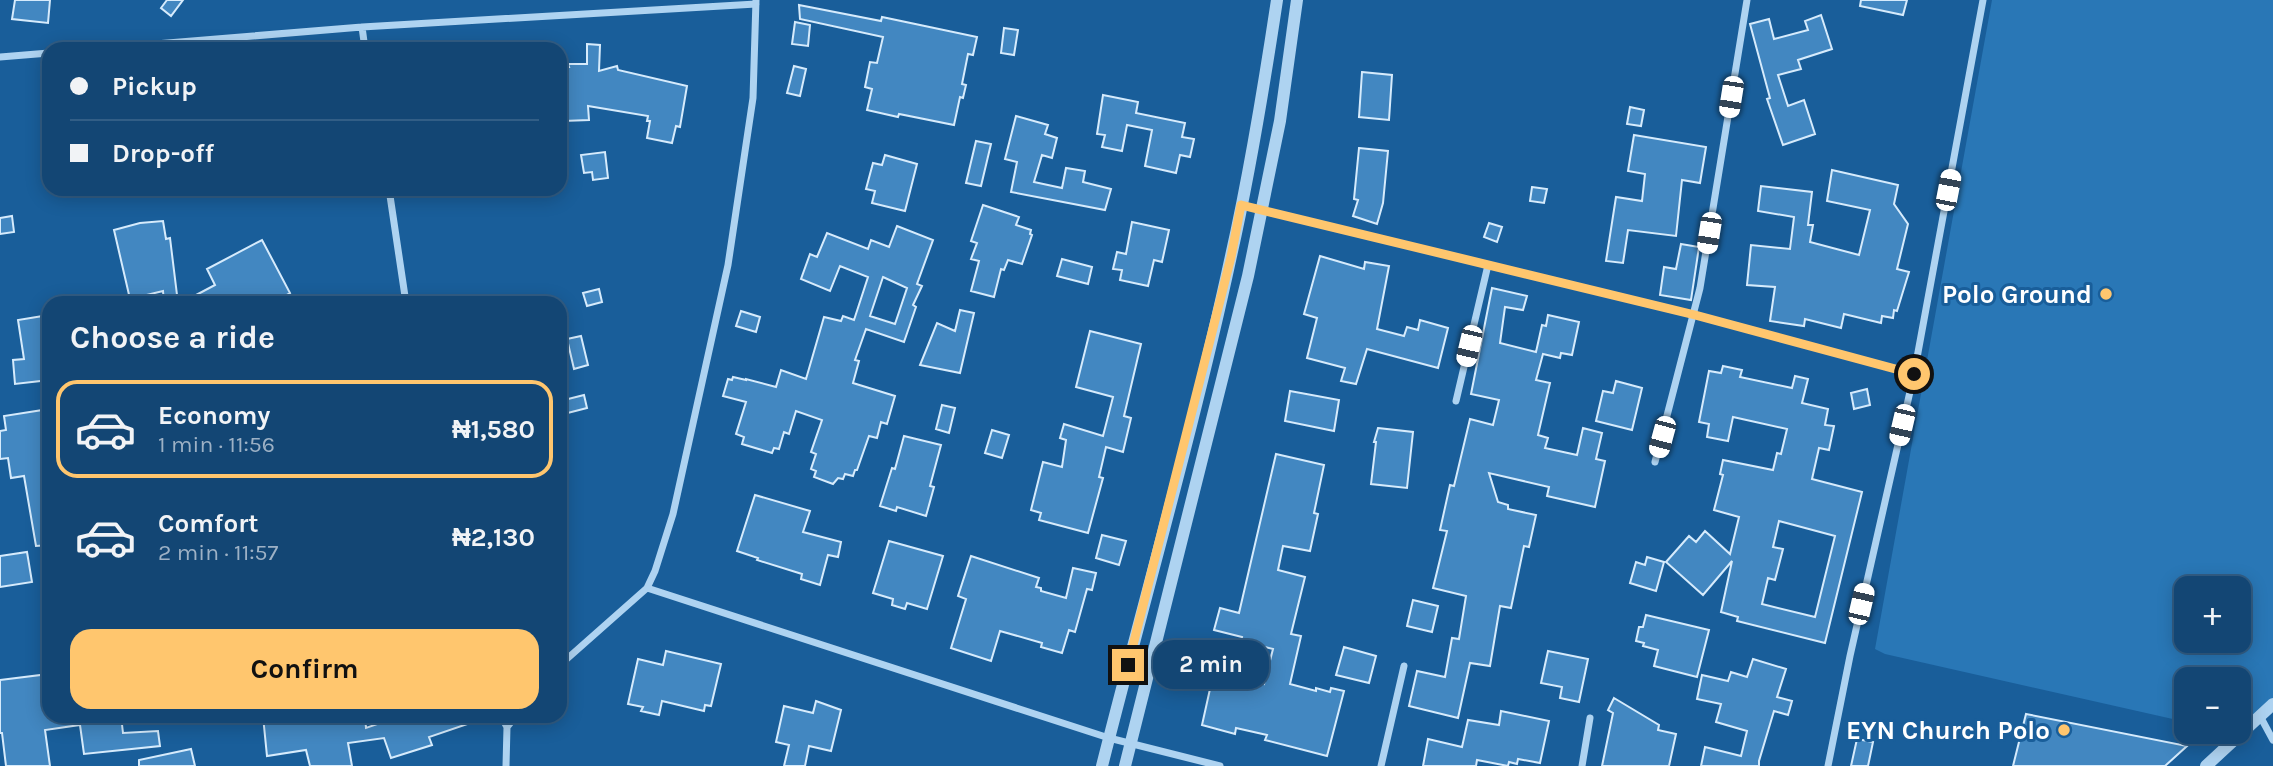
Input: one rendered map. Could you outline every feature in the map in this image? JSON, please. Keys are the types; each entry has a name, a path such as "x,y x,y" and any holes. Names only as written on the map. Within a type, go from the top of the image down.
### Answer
{"street":[{"path":"1102,766 1231,257 1260,111 1277,0"},
{"path":"1125,766 1248,276 1280,121 1297,0"},
{"path":"1655,461 1695,315 1747,0"},
{"path":"1828,766 1914,374 1983,0"},
{"path":"179,42 362,27 756,2 752,97 728,265 673,514 647,587 567,659"},
{"path":"362,27 364,42"},
{"path":"0,57 42,54"},
{"path":"390,196 405,296"},
{"path":"1241,205 1695,315 1914,374"},
{"path":"1456,401 1488,265"},
{"path":"647,587 1109,738 1220,766"},
{"path":"1381,766 1404,666"},
{"path":"2206,766 2273,704"},
{"path":"2259,715 2273,740"},
{"path":"1582,766 1590,718"},
{"path":"504,723 507,727 506,766"},
{"path":"507,727 510,723"}],"shaded area":[{"name":"Polo Ground","path":"1992,0 2273,0 2273,707 2251,726 2251,667 2174,667 2174,719 1885,654 1875,649"}],"building":[{"path":"15,0 50,0 48,23 12,19"},
{"path":"167,0 183,0 171,16 161,8"},
{"path":"1861,0 1907,0 1903,15 1860,6"},
{"path":"799,5 881,21 882,17 977,37 973,55 968,54 962,84 966,85 963,98 960,97 954,125 867,110 872,89 865,87 870,62 877,63 883,37 800,19"},
{"path":"1821,15 1832,49 1798,60 1801,69 1778,75 1788,106 1804,100 1815,134 1783,145 1767,99 1770,98 1750,24 1769,19 1774,39 1808,30 1805,21"},
{"path":"795,22 810,25 808,46 792,44"},
{"path":"1004,28 1018,30 1014,55 1001,53"},
{"path":"587,44 600,45 599,71 617,66 618,70 687,86 680,127 676,126 672,143 647,138 650,121 647,121 648,116 588,106 589,120 567,121 568,64 587,64"},
{"path":"794,66 806,69 800,96 787,93"},
{"path":"1362,72 1392,75 1389,120 1359,117"},
{"path":"1103,95 1138,102 1136,113 1185,123 1182,137 1194,139 1190,157 1180,155 1176,173 1145,166 1152,130 1127,125 1122,151 1102,147 1105,135 1097,134"},
{"path":"1630,107 1644,110 1641,126 1627,124"},
{"path":"1016,116 1048,125 1045,134 1057,138 1052,158 1042,155 1034,182 1062,188 1066,168 1085,171 1083,182 1111,189 1105,210 1011,192 1017,162 1005,159"},
{"path":"1634,135 1706,147 1700,183 1682,180 1676,236 1628,230 1623,263 1606,261 1616,197 1642,201 1645,174 1628,171"},
{"path":"976,141 991,144 981,186 966,183"},
{"path":"1359,148 1388,151 1383,203 1377,224 1353,216 1358,200 1354,199"},
{"path":"605,152 608,178 593,180 592,172 584,173 581,155"},
{"path":"885,155 917,164 905,211 872,203 875,191 866,189 873,163 882,165"},
{"path":"1832,170 1898,185 1894,204 1908,224 1897,269 1909,272 1897,311 1894,310 1893,318 1882,316 1881,323 1844,314 1841,328 1805,319 1804,326 1770,321 1775,287 1747,285 1751,245 1790,249 1794,217 1758,211 1761,186 1812,192 1808,225 1813,225 1810,242 1859,255 1870,210 1827,201"},
{"path":"1532,187 1547,189 1544,203 1530,201"},
{"path":"983,205 1019,217 1016,225 1031,230 1032,235 1022,264 1008,260 1004,270 1001,269 994,297 971,291 979,261 971,259 977,243 971,241"},
{"path":"12,216 14,232 0,234 0,218"},
{"path":"163,221 166,239 170,238 177,296 163,296 163,291 129,296 114,230 140,223"},
{"path":"1132,222 1169,230 1162,262 1154,260 1148,286 1120,280 1122,270 1113,269 1117,252 1126,254"},
{"path":"1489,223 1502,227 1497,242 1484,237"},
{"path":"897,226 933,240 917,284 922,286 913,305 916,307 904,342 866,329 855,360 859,361 853,383 895,396 887,424 881,422 877,438 869,436 853,476 845,474 843,479 838,478 833,484 814,477 816,471 811,469 816,454 811,452 822,420 796,411 789,434 784,432 779,449 774,448 772,453 742,444 744,437 736,434 746,402 723,396 728,379 746,379 776,387 781,370 806,379 824,317 841,321 843,316 854,320 868,277 840,266 830,291 801,279 810,254 817,257 827,233 868,249 871,240 889,247","holes":["883,277 907,288 895,324 870,316"]},
{"path":"262,240 290,293 285,296 194,296 215,285 207,269"},
{"path":"1681,244 1699,247 1691,300 1660,295 1664,267 1676,269"},
{"path":"1320,256 1364,269 1365,262 1389,266 1377,329 1404,336 1407,327 1418,330 1420,320 1448,328 1438,368 1367,349 1356,384 1341,381 1345,368 1307,358 1317,318 1304,314"},
{"path":"1062,259 1092,267 1088,284 1057,276"},
{"path":"1492,288 1527,296 1523,310 1505,307 1500,343 1536,352 1542,325 1546,326 1548,315 1579,322 1572,355 1561,353 1560,358 1543,354 1536,380 1550,383 1538,435 1548,438 1545,448 1577,455 1583,428 1602,433 1596,459 1605,461 1595,507 1547,496 1549,487 1489,473 1498,502 1508,505 1508,509 1536,515 1529,547 1524,546 1511,608 1500,606 1490,666 1470,663 1458,718 1409,706 1417,671 1445,677 1452,638 1459,639 1466,596 1433,588 1447,531 1440,530 1470,419 1493,425 1499,400 1471,394"},
{"path":"599,289 602,302 587,306 583,293"},
{"path":"960,310 974,313 960,373 920,365 937,323 955,331"},
{"path":"741,311 760,317 756,332 736,326"},
{"path":"42,316 42,381 15,384 13,360 24,359 18,320"},
{"path":"1090,331 1141,344 1124,416 1131,418 1123,452 1106,447 1099,477 1103,478 1088,533 1039,520 1041,513 1031,510 1043,462 1062,467 1066,440 1060,438 1064,424 1103,436 1113,397 1076,387"},
{"path":"581,336 588,365 574,369 567,339"},
{"path":"1723,366 1742,370 1740,377 1792,388 1795,376 1808,379 1802,403 1828,409 1825,425 1834,426 1829,450 1819,448 1812,479 1862,492 1825,643 1737,621 1738,617 1721,612 1732,561 1703,595 1666,562 1689,536 1696,542 1705,531 1730,554 1739,517 1714,510 1723,475 1720,474 1723,460 1773,470 1777,453 1781,454 1787,429 1733,417 1728,441 1707,437 1709,424 1699,422 1709,371 1721,373","holes":["1779,521 1835,536 1815,617 1762,604 1768,578 1775,580 1783,549 1773,547"]},
{"path":"1616,381 1642,388 1632,430 1596,421 1603,391 1613,393"},
{"path":"1867,389 1870,405 1854,409 1851,393"},
{"path":"1290,391 1339,400 1334,431 1285,421"},
{"path":"584,395 587,408 567,413 567,399"},
{"path":"942,405 955,408 949,433 936,429"},
{"path":"42,410 42,546 36,546 24,476 11,478 8,458 0,459 0,431 6,430 4,416"},
{"path":"1378,428 1413,432 1407,488 1371,484 1374,442"},
{"path":"992,430 1009,435 1002,458 985,453"},
{"path":"904,436 941,445 930,486 934,487 926,516 897,507 896,511 880,506 892,468 895,469"},
{"path":"1276,454 1324,465 1314,513 1318,514 1310,551 1283,546 1278,570 1305,577 1291,634 1301,636 1290,684 1316,691 1316,688 1330,692 1331,688 1344,691 1327,756 1265,740 1267,735 1236,728 1235,734 1202,725 1214,671 1264,684 1273,649 1241,641 1242,637 1214,630 1220,608 1239,613"},
{"path":"755,495 810,511 803,532 841,542 838,557 828,555 820,585 801,579 802,574 737,551"},
{"path":"1102,535 1126,541 1119,565 1096,558"},
{"path":"889,541 943,556 927,609 907,603 905,609 892,605 893,599 873,593"},
{"path":"27,552 32,582 0,587 0,556"},
{"path":"971,556 1039,578 1036,587 1041,588 1041,591 1066,598 1073,568 1096,573 1092,590 1087,589 1075,632 1069,630 1062,653 1041,647 1042,643 1000,631 991,661 951,648 966,599 958,596"},
{"path":"1647,557 1664,562 1656,591 1630,583 1636,562 1645,565"},
{"path":"1413,600 1438,606 1432,632 1407,626"},
{"path":"1646,615 1709,630 1697,677 1654,666 1658,650 1636,641 1639,627 1643,627"},
{"path":"1344,647 1376,656 1369,683 1336,675"},
{"path":"666,651 721,664 711,706 705,705 704,711 662,701 659,715 641,711 643,707 628,704 638,659 663,665"},
{"path":"1548,651 1588,659 1579,702 1560,698 1562,687 1541,683"},
{"path":"1753,659 1786,669 1777,697 1792,701 1788,715 1774,711 1759,766 1701,766 1705,747 1741,756 1747,731 1716,722 1721,704 1697,699 1702,675 1728,681 1731,672 1747,677"},
{"path":"42,675 42,723 122,723 123,733 158,731 160,746 84,754 80,725 45,730 50,766 6,766 0,733 0,680"},
{"path":"1614,698 1659,725 1658,730 1676,734 1669,766 1602,766 1613,713 1608,710"},
{"path":"816,701 841,710 831,751 809,746 805,766 784,766 789,745 776,742 784,706 813,713"},
{"path":"1501,711 1549,721 1540,763 1518,759 1517,764 1509,762 1508,766 1477,760 1476,766 1423,766 1428,739 1462,747 1468,720 1499,725"},
{"name":"EYN Church Polo","path":"2026,714 2187,746 2165,766 2013,766"},
{"path":"264,723 366,723 366,728 380,723 470,723 429,737 432,745 391,758 384,738 348,743 352,766 310,766 306,750 267,756"},
{"path":"1857,739 1873,742 1868,766 1851,766"},
{"path":"191,749 195,766 139,766 139,760"}],"place":[{"name":"Polo Ground","path":"2106,294"},
{"name":"EYN Church Polo","path":"2064,730"}],"route":[{"path":"1128,665 1231,257 1241,205 1695,315 1914,374"}]}
